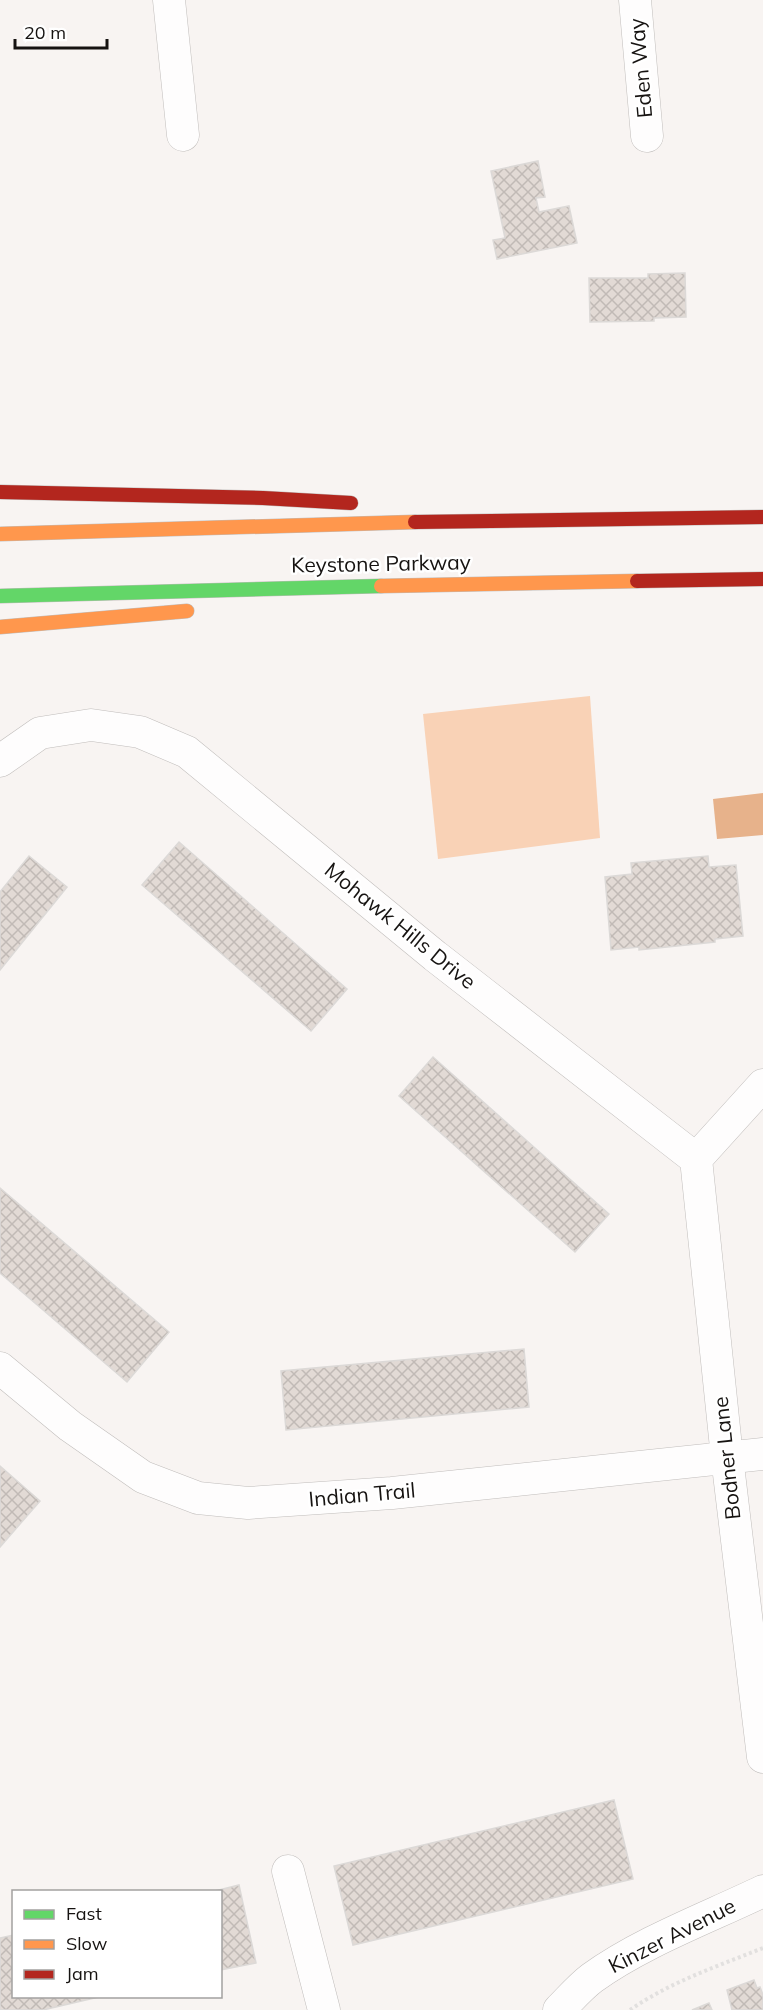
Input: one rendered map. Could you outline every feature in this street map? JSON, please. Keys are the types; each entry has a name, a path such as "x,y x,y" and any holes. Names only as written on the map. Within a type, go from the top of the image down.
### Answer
{"highway":[{"path":"0,492 263,498 369,505"},
{"path":"428,508 580,518"},
{"name":"Keystone Parkway","path":"0,534 189,526 580,518 763,517"},
{"name":"Keystone Parkway","path":"0,597 190,590 763,579"},
{"path":"305,602 577,582"},
{"path":"0,627 198,610"}],"street":[{"path":"169,0 183,135"},
{"name":"Eden Way","path":"635,0 647,136"},
{"name":"Mohawk Hills Drive","path":"0,761 40,733 91,725 140,732 187,752 435,956 696,1160"},
{"path":"696,1160 763,1085"},
{"name":"Bodner Lane","path":"696,1160 727,1457 763,1757"},
{"name":"Indian Trail","path":"0,1368 69,1426 143,1477 198,1498 248,1503 392,1493 763,1454"},
{"path":"288,1871 324,2010"},
{"name":"Kinzer Avenue","path":"559,2010 589,1980 616,1962 652,1942 763,1891"}],"path":[{"path":"630,2010 648,1997 677,1983 763,1948"}],"shaded area":[{"path":"590,696 600,838 438,859 423,714"},
{"path":"763,793 763,835 717,839 713,799"}],"building":[{"path":"538,161 545,197 536,198 539,212 569,206 577,243 497,259 493,240 505,238 491,171"},
{"path":"685,273 686,317 654,318 654,321 590,322 589,278 648,278 648,274"},
{"path":"179,842 347,989 311,1031 142,885"},
{"path":"29,856 67,887 0,970 0,892"},
{"path":"708,856 709,867 736,865 743,936 715,939 715,942 639,950 639,947 611,950 605,877 632,874 631,863"},
{"path":"433,1057 609,1214 575,1252 399,1096"},
{"path":"0,1188 169,1332 127,1382 0,1273"},
{"path":"524,1349 529,1407 286,1430 281,1371"},
{"path":"0,1466 40,1501 0,1547"},
{"path":"614,1800 633,1879 353,1945 334,1866"},
{"path":"239,1885 256,1963 222,1970 222,1890 219,1890"},
{"path":"12,1935 12,1998 94,1998 43,2010 0,2010 0,1938"},
{"path":"754,1980 763,1995 763,2010 732,2010 727,1990"},
{"path":"709,2003 712,2010 692,2010"}],"traffic: fast":[{"path":"0,596 381,586"}],"traffic: slow":[{"path":"0,534 415,522"},
{"path":"381,586 637,581"},
{"path":"0,627 187,611"}],"traffic: jam":[{"path":"0,492 263,498 351,503"},
{"path":"415,522 763,517"},
{"path":"637,581 763,579"}]}
